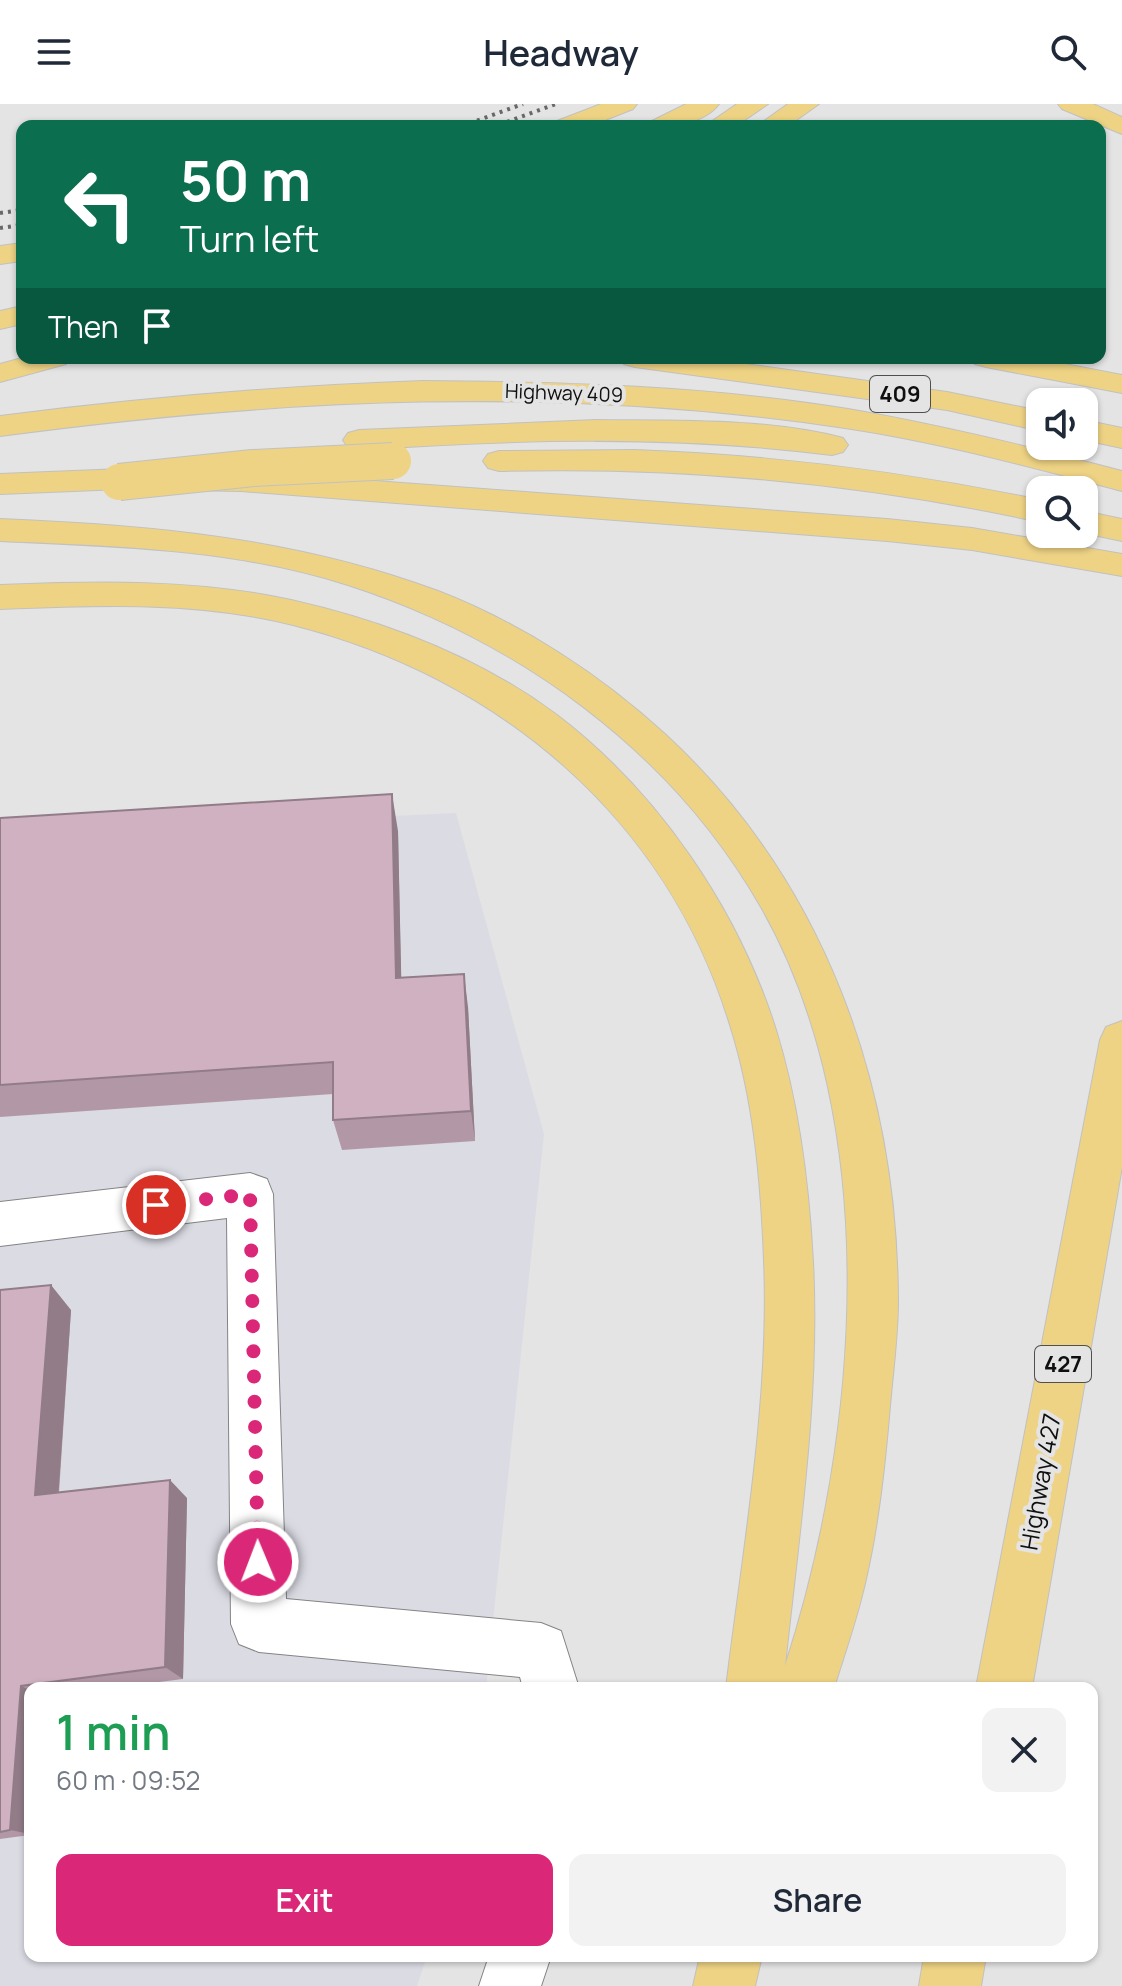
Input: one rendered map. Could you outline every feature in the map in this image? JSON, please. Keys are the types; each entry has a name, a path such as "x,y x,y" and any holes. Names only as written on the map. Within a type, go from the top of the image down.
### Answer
{"highway":[{"path":"582,120 624,104"},
{"path":"673,120 706,104"},
{"path":"728,120 755,104"},
{"path":"780,120 806,104"},
{"path":"1071,104 1122,126"},
{"path":"0,373 33,364"},
{"name":"Highway 409","path":"684,364 947,401 1026,418"},
{"path":"718,364 758,373"},
{"path":"1017,364 1122,384"},
{"path":"1088,364 1122,378"},
{"name":"Highway 409","path":"0,426 95,412 255,397 434,390 591,393 684,398 838,416 1030,453 1122,481"},
{"path":"0,507 261,454 359,440 569,430 759,437 972,466 1122,497"},
{"path":"1098,433 1122,438"},
{"path":"119,482 253,468 393,461 697,463 881,483 1026,509"},
{"path":"0,484 122,479 241,481 887,530 972,539 1122,565"},
{"path":"1098,525 1122,530"},
{"path":"0,530 164,540 244,550 359,576 433,604 504,638 543,661 620,715 688,780 741,845 788,921 810,967 827,1014 856,1117 869,1215 873,1295 864,1426 842,1567 808,1682"},
{"path":"0,597 98,591 158,592 221,598 333,623 394,643 490,688 533,717 602,776 641,819 670,859 697,901 737,983 760,1051 778,1152 788,1258 786,1383 755,1682"},
{"name":"Highway 427","path":"1005,1682 1122,1040"},
{"path":"724,1986 730,1962"},
{"path":"950,1986 954,1962"}],"street":[{"path":"0,1224 250,1194 259,1624 546,1669"},
{"path":"510,1986 518,1962"}],"shaded area":[{"path":"456,813 544,1134 487,1682 24,1682 24,1962 425,1962 417,1986 0,1986 0,835"}],"building":[{"path":"392,794 396,978 464,974 471,1111 333,1120 333,1062 0,1085 0,818"},
{"path":"51,1285 35,1495 170,1480 165,1667 51,1682 24,1682 21,1686 10,1830 0,1832 0,1290"}],"railway":[{"path":"479,120 523,104"},
{"path":"512,120 556,104"},
{"path":"0,213 16,211"},
{"path":"0,228 16,226"}],"route":[{"path":"156,1205 250,1194 258,1562"}]}
